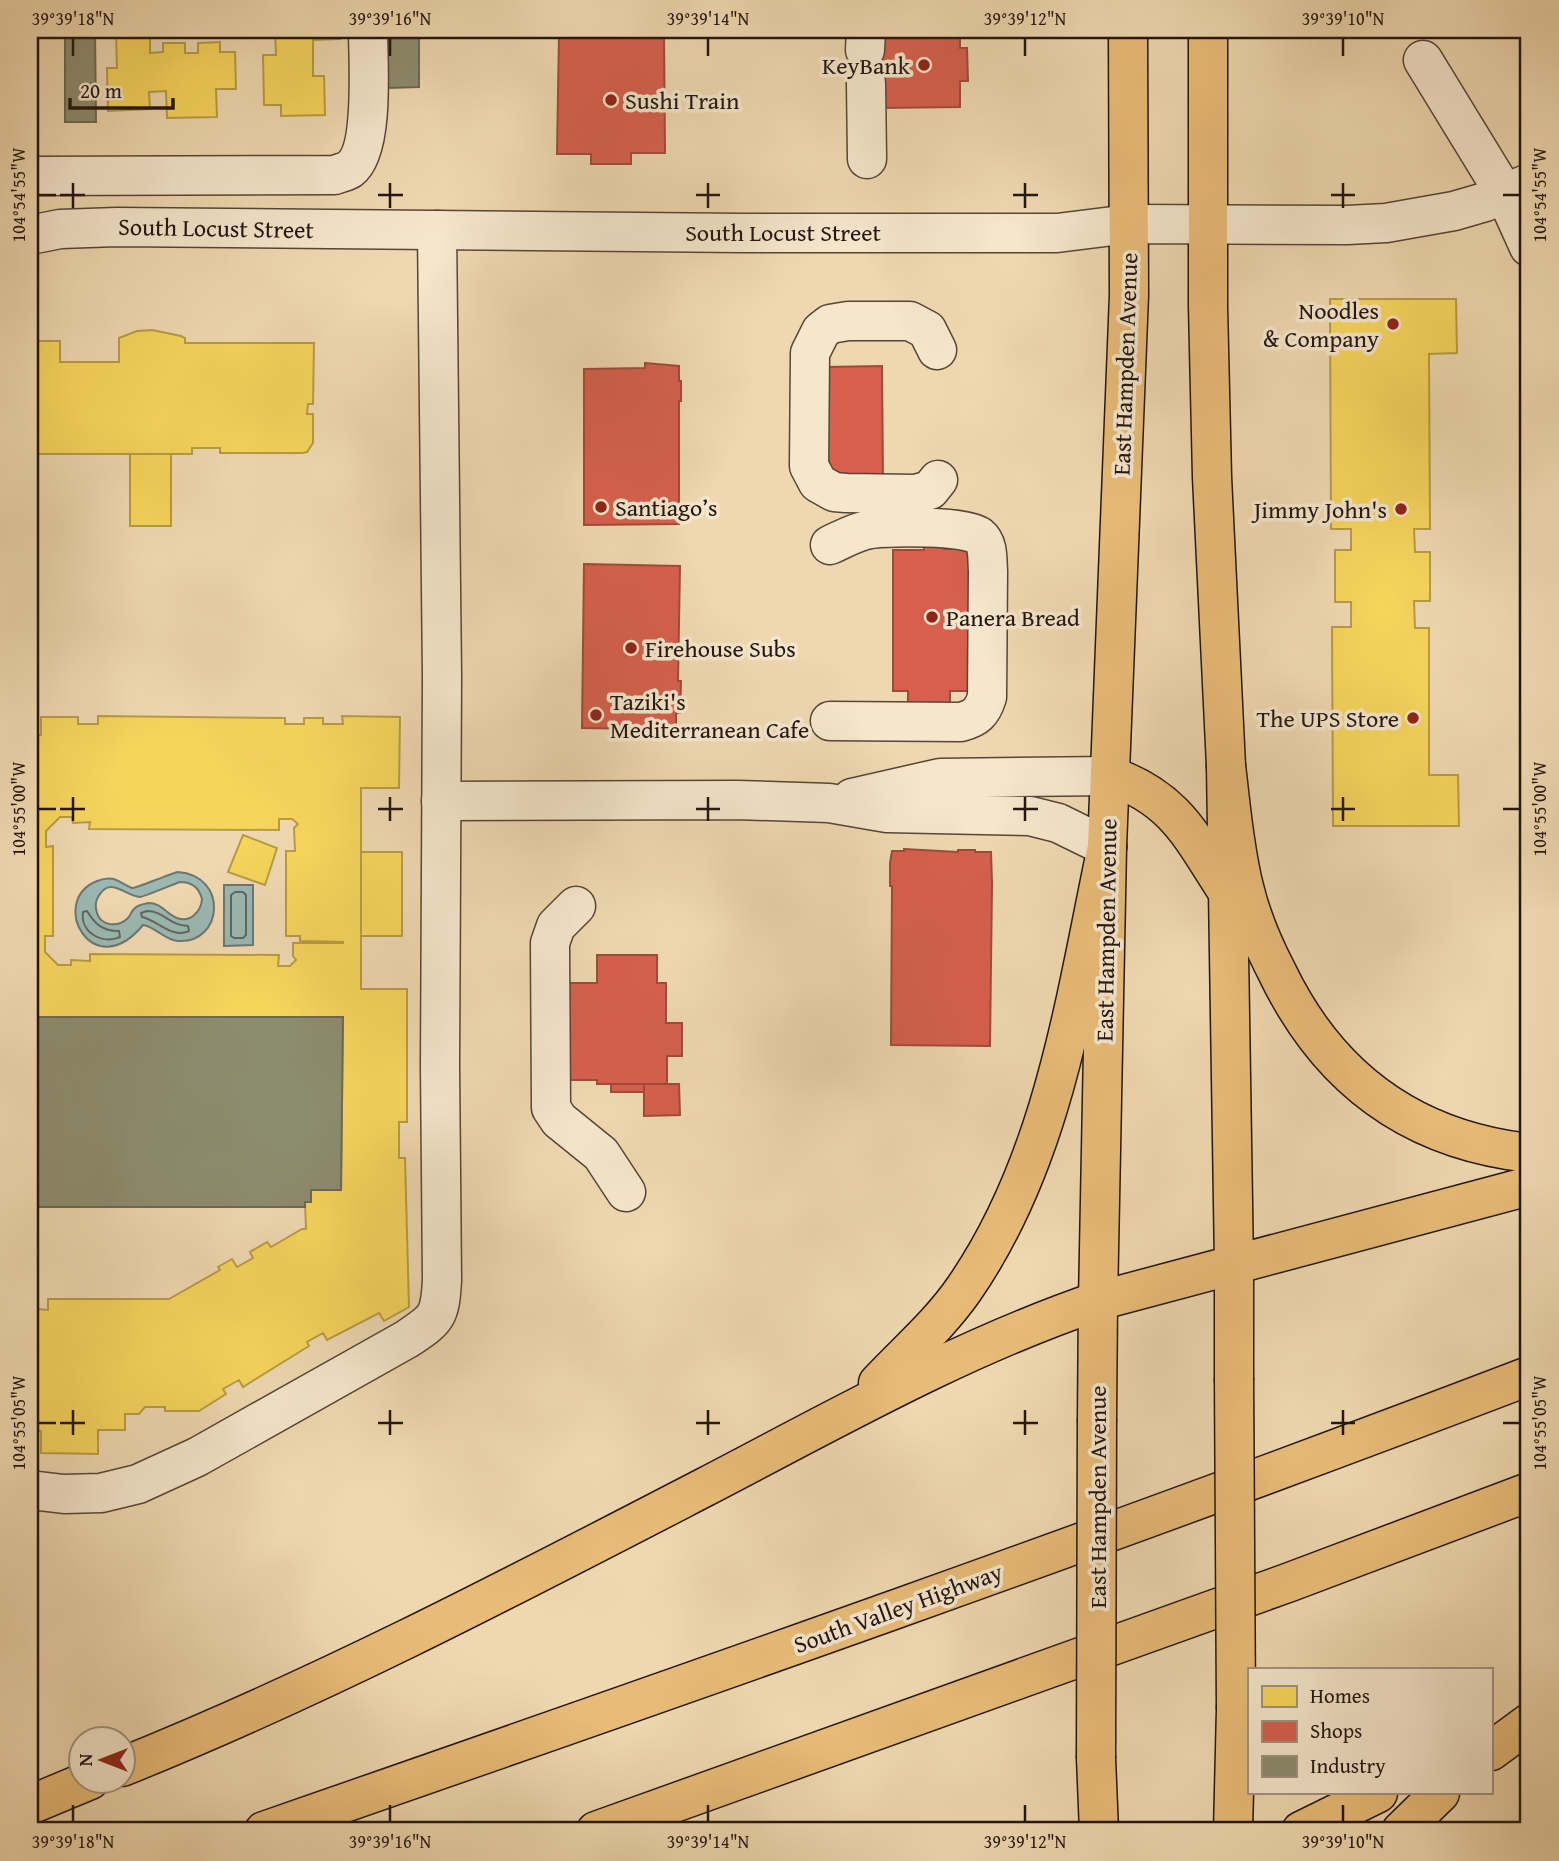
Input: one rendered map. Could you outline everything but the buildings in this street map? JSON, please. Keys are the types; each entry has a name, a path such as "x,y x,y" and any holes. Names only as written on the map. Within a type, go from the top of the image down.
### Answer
{"main road":[{"name":"East Hampden Avenue","path":"1099,1831 1096,1758 1098,1301 1107,847 1129,295 1128,30"},
{"path":"1208,30 1212,477 1226,766 1234,1264 1236,1709 1233,1831"},
{"path":"1226,766 1236,848 1254,922 1293,1005 1308,1027 1349,1075 1397,1110 1452,1136 1496,1148 1529,1153"},
{"path":"1111,776 1144,789 1170,810 1189,833 1227,891"},
{"path":"853,1410 941,1320 964,1289 987,1252 1027,1170 1059,1072 1107,847"},
{"path":"136,1761 227,1725 358,1664 923,1373 1039,1321 1098,1301 1529,1186"},
{"name":"South Valley Highway","path":"264,1831 780,1650 1327,1453 1529,1376"},
{"path":"596,1831 1263,1591 1529,1492"},
{"path":"1492,1731 1529,1711"},
{"path":"1492,1750 1529,1723"},
{"path":"30,1805 66,1790"},
{"path":"1301,1831 1376,1794"},
{"path":"1401,1831 1439,1794"}],"street":[{"path":"30,176 335,175 351,169 360,154 368,123 368,30"},
{"path":"865,54 867,159"},
{"path":"1423,60 1517,188 1529,247"},
{"path":"122,227 123,176"},
{"name":"South Locust Street","path":"30,234 60,229 122,227 1057,233 1129,224 1386,223 1454,211 1517,188"},
{"path":"30,1490 64,1494 101,1493 138,1484 197,1457 407,1339 435,1319 441,1299 442,1280 442,677 437,230"},
{"path":"937,350 927,330 910,320 848,320 830,324 821,331 810,353 809,466 817,483 834,492 915,494 930,490 938,480"},
{"path":"830,544 869,529 956,529 978,534 987,553 988,571 987,697 976,718 961,722 830,721"},
{"path":"829,803 940,778 1111,776"},
{"path":"441,801 737,800 829,803 887,813 1030,816 1058,823 1107,847"},
{"path":"576,906 556,926 550,943 551,1108 559,1120 601,1154 626,1192"}],"water":[{"path":"178,872 194,876 206,885 212,896 214,909 211,922 204,932 193,939 178,941 143,925 125,941 108,947 93,943 82,933 76,920 76,905 83,891 97,881 113,879 132,888","holes":["184,882 197,888 202,899 197,912 190,918 177,918 157,905 148,903 137,907 128,918 115,924 102,921 97,913 97,899 108,888 118,888 140,897"]},
{"path":"224,885 253,885 253,945 224,946"}],"place":[{"name":"KeyBank","path":"924,65"},
{"name":"Sushi Train","path":"611,100"},
{"name":"Noodles & Company","path":"1393,324"},
{"name":"Santiago’s","path":"601,507"},
{"name":"Jimmy John's","path":"1401,509"},
{"name":"Panera Bread","path":"932,617"},
{"name":"Firehouse Subs","path":"631,648"},
{"name":"Taziki's Mediterranean Cafe","path":"596,715"},
{"name":"The UPS Store","path":"1413,718"}]}
